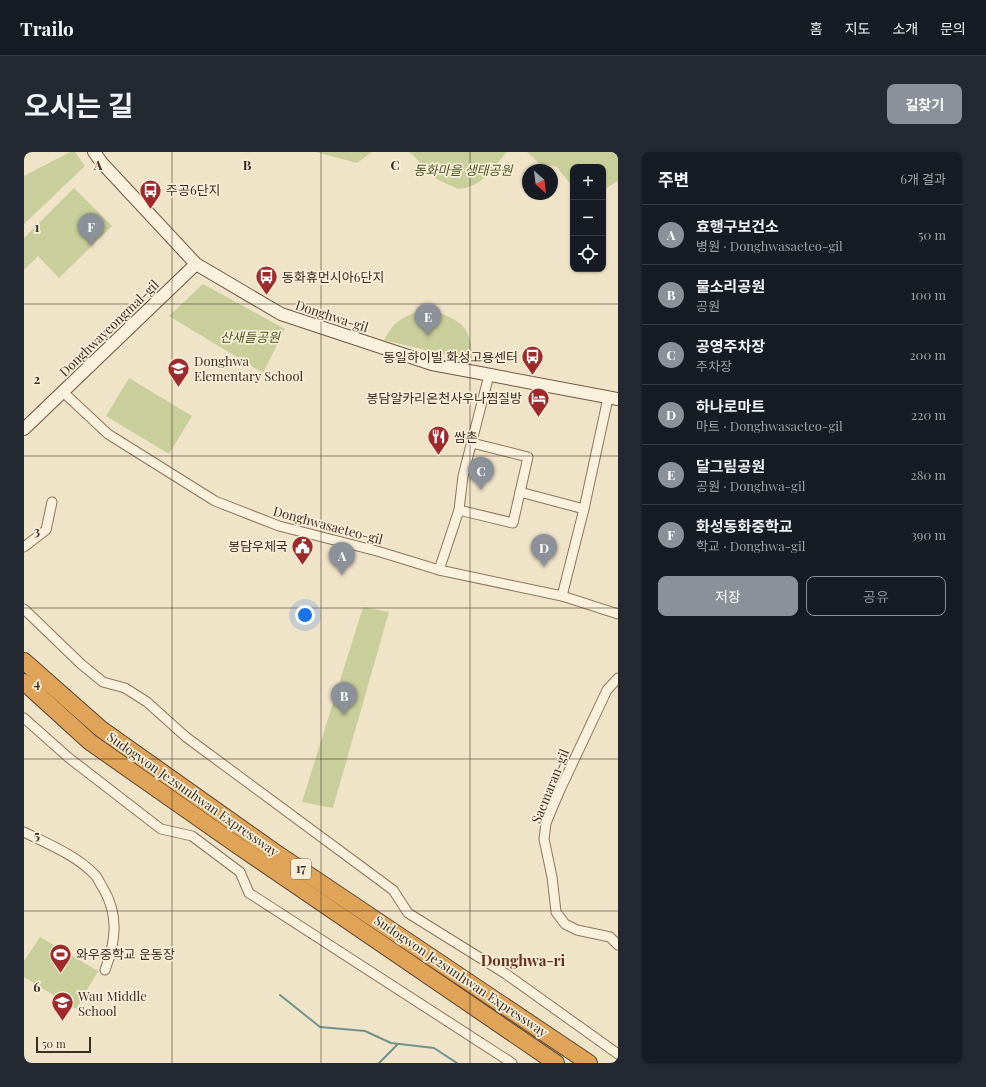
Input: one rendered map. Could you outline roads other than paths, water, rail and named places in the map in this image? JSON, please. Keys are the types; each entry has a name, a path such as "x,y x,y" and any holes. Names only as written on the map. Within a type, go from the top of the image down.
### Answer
{"highway":[{"name":"Sudogwon Je2sunhwan Expressway","path":"24,660 101,729 279,855 590,1063"},
{"name":"Sudogwon Je2sunhwan Expressway","path":"24,682 90,742 240,848 556,1063"}],"street":[{"name":"Donghwa-gil","path":"94,152 102,164 196,264 281,314 432,364 613,398"},
{"name":"Donghwayeongmal-gil","path":"24,429 196,264"},
{"path":"439,570 458,510 463,476 489,375"},
{"name":"Donghwasaeteo-gil","path":"64,392 108,434 215,501 279,526 377,551 439,570 562,596 618,614"},
{"path":"562,596 613,398"},
{"path":"458,510 513,523 528,457 472,443"},
{"path":"520,492 584,510"},
{"path":"24,547 46,530 52,502"},
{"path":"24,609 81,664 103,682 125,688 147,702 186,737 393,890 408,913 506,974 618,1054"},
{"name":"Saemaran-gil","path":"618,678 607,690 559,792 546,823 544,839 552,876 556,912 565,924 576,930 610,937 618,945"},
{"path":"24,718 69,758 161,828 192,836 240,872 249,893 512,1063"},
{"path":"24,832 62,851 95,875 112,905 114,930 105,970"}],"waterway":[{"path":"280,995 320,1027 365,1031 391,1043 434,1048 457,1063"},
{"path":"379,1063 398,1044"}],"place":[{"name":"주공6단지","path":"150,210"},
{"name":"화성동화중학교","path":"91,246"},
{"name":"동화휴먼시아6단지","path":"266,296"},
{"name":"달그림공원","path":"428,336"},
{"name":"동일하이빌.화성고용센터","path":"533,376"},
{"name":"Donghwa Elementary School","path":"178,388"},
{"name":"봉담알카리온천사우나찜질방","path":"538,418"},
{"name":"쌈촌","path":"439,456"},
{"name":"공영주차장","path":"481,490"},
{"name":"봉담우체국","path":"303,566"},
{"name":"하나로마트","path":"544,567"},
{"name":"효행구보건소","path":"342,575"},
{"name":"물소리공원","path":"344,715"},
{"name":"와우중학교 운동장","path":"60,974"},
{"name":"Wau Middle School","path":"62,1022"}],"district":[{"name":"Donghwa-ri","path":"523,961"}],"park label":[{"name":"동화마을 생태공원","path":"463,170"},
{"name":"산새들공원","path":"250,337"}]}
